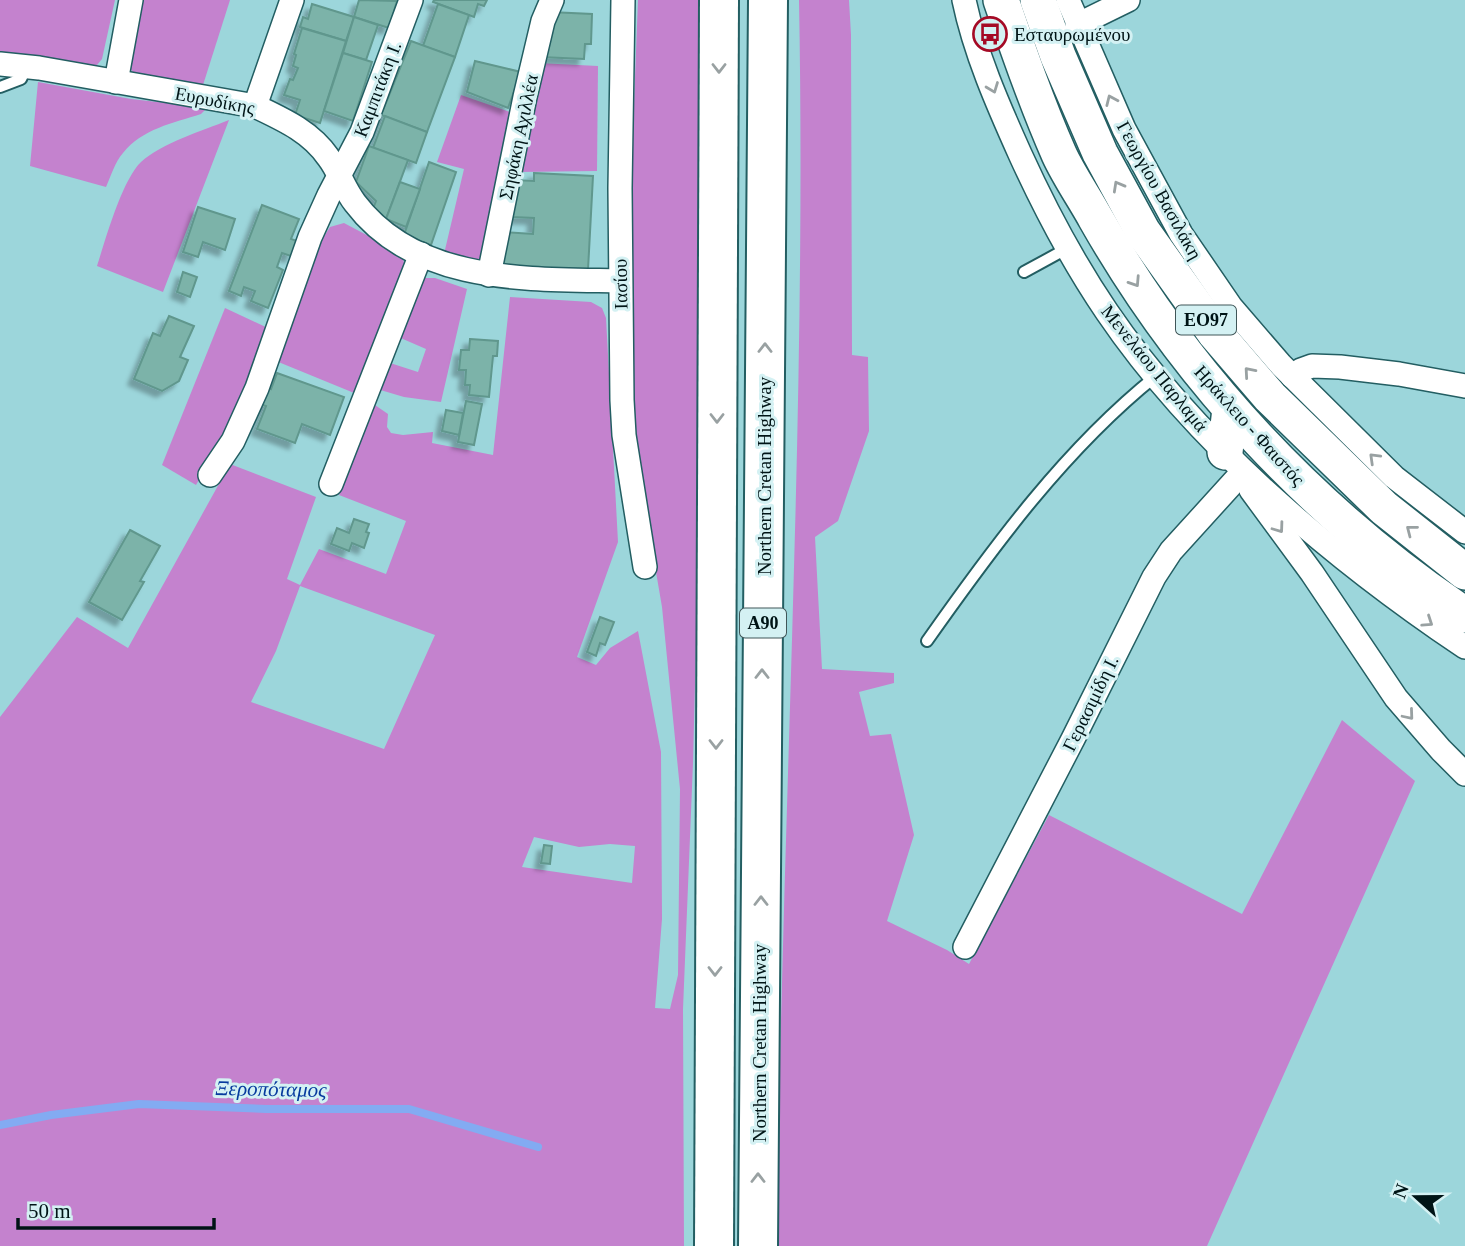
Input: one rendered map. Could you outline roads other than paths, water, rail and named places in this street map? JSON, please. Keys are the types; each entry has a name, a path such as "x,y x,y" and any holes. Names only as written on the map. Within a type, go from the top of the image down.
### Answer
{"highway":[{"name":"Α90","path":"714,1246 719,0"},
{"name":"Northern Cretan Highway","path":"758,1246 768,0"}],"main road":[{"name":"Ηράκλειο - Φαιστός","path":"1001,0 1029,80 1060,156 1112,247 1181,348 1230,409 1279,462 1352,530 1465,615"},
{"name":"Ηράκλειο - Φαιστός","path":"1038,0 1058,56 1100,153 1143,232 1215,333 1270,397 1375,499 1465,572"},
{"path":"1230,409 1233,464"}],"street":[{"path":"116,82 131,0"},
{"path":"255,106 292,0"},
{"name":"Καμπιτάκη Ι.","path":"210,475 233,441 247,412 310,237 362,132 411,0"},
{"name":"Σηφάκη Αχιλλέα","path":"489,275 525,97 543,21 552,0"},
{"name":"Ιασίου","path":"623,0 620,281 624,435 645,567"},
{"name":"Μενελάου Παρλαμά","path":"964,0 969,25 1007,126 1048,215 1107,313 1156,376 1233,464 1399,602 1465,647"},
{"name":"Γεωργίου Βασιλάκη","path":"1068,0 1124,129 1181,234 1231,307 1292,376 1394,477 1465,532"},
{"path":"1077,25 1128,0"},
{"name":"Ευρυδίκης","path":"0,64 255,106 306,134 330,158 354,202 378,228 393,240 421,254 455,267 489,275 620,281"},
{"path":"331,484 421,254"},
{"path":"1292,376 1312,366 1340,367 1465,386"},
{"path":"1233,464 1312,573 1389,690 1411,718 1465,774"},
{"name":"Γερασιμίδη Ι.","path":"965,947 1158,570 1233,464"}],"lane":[{"path":"0,87 21,79 27,67"},
{"path":"1024,272 1068,248"},
{"path":"927,641 971,579 1049,481 1108,418 1156,376"}],"waterway":[{"name":"Ξεροπόταμος","path":"0,1125 51,1115 139,1104 266,1109 409,1109 538,1147"}],"place":[{"name":"Εσταυρωμένου","path":"990,34"}]}
